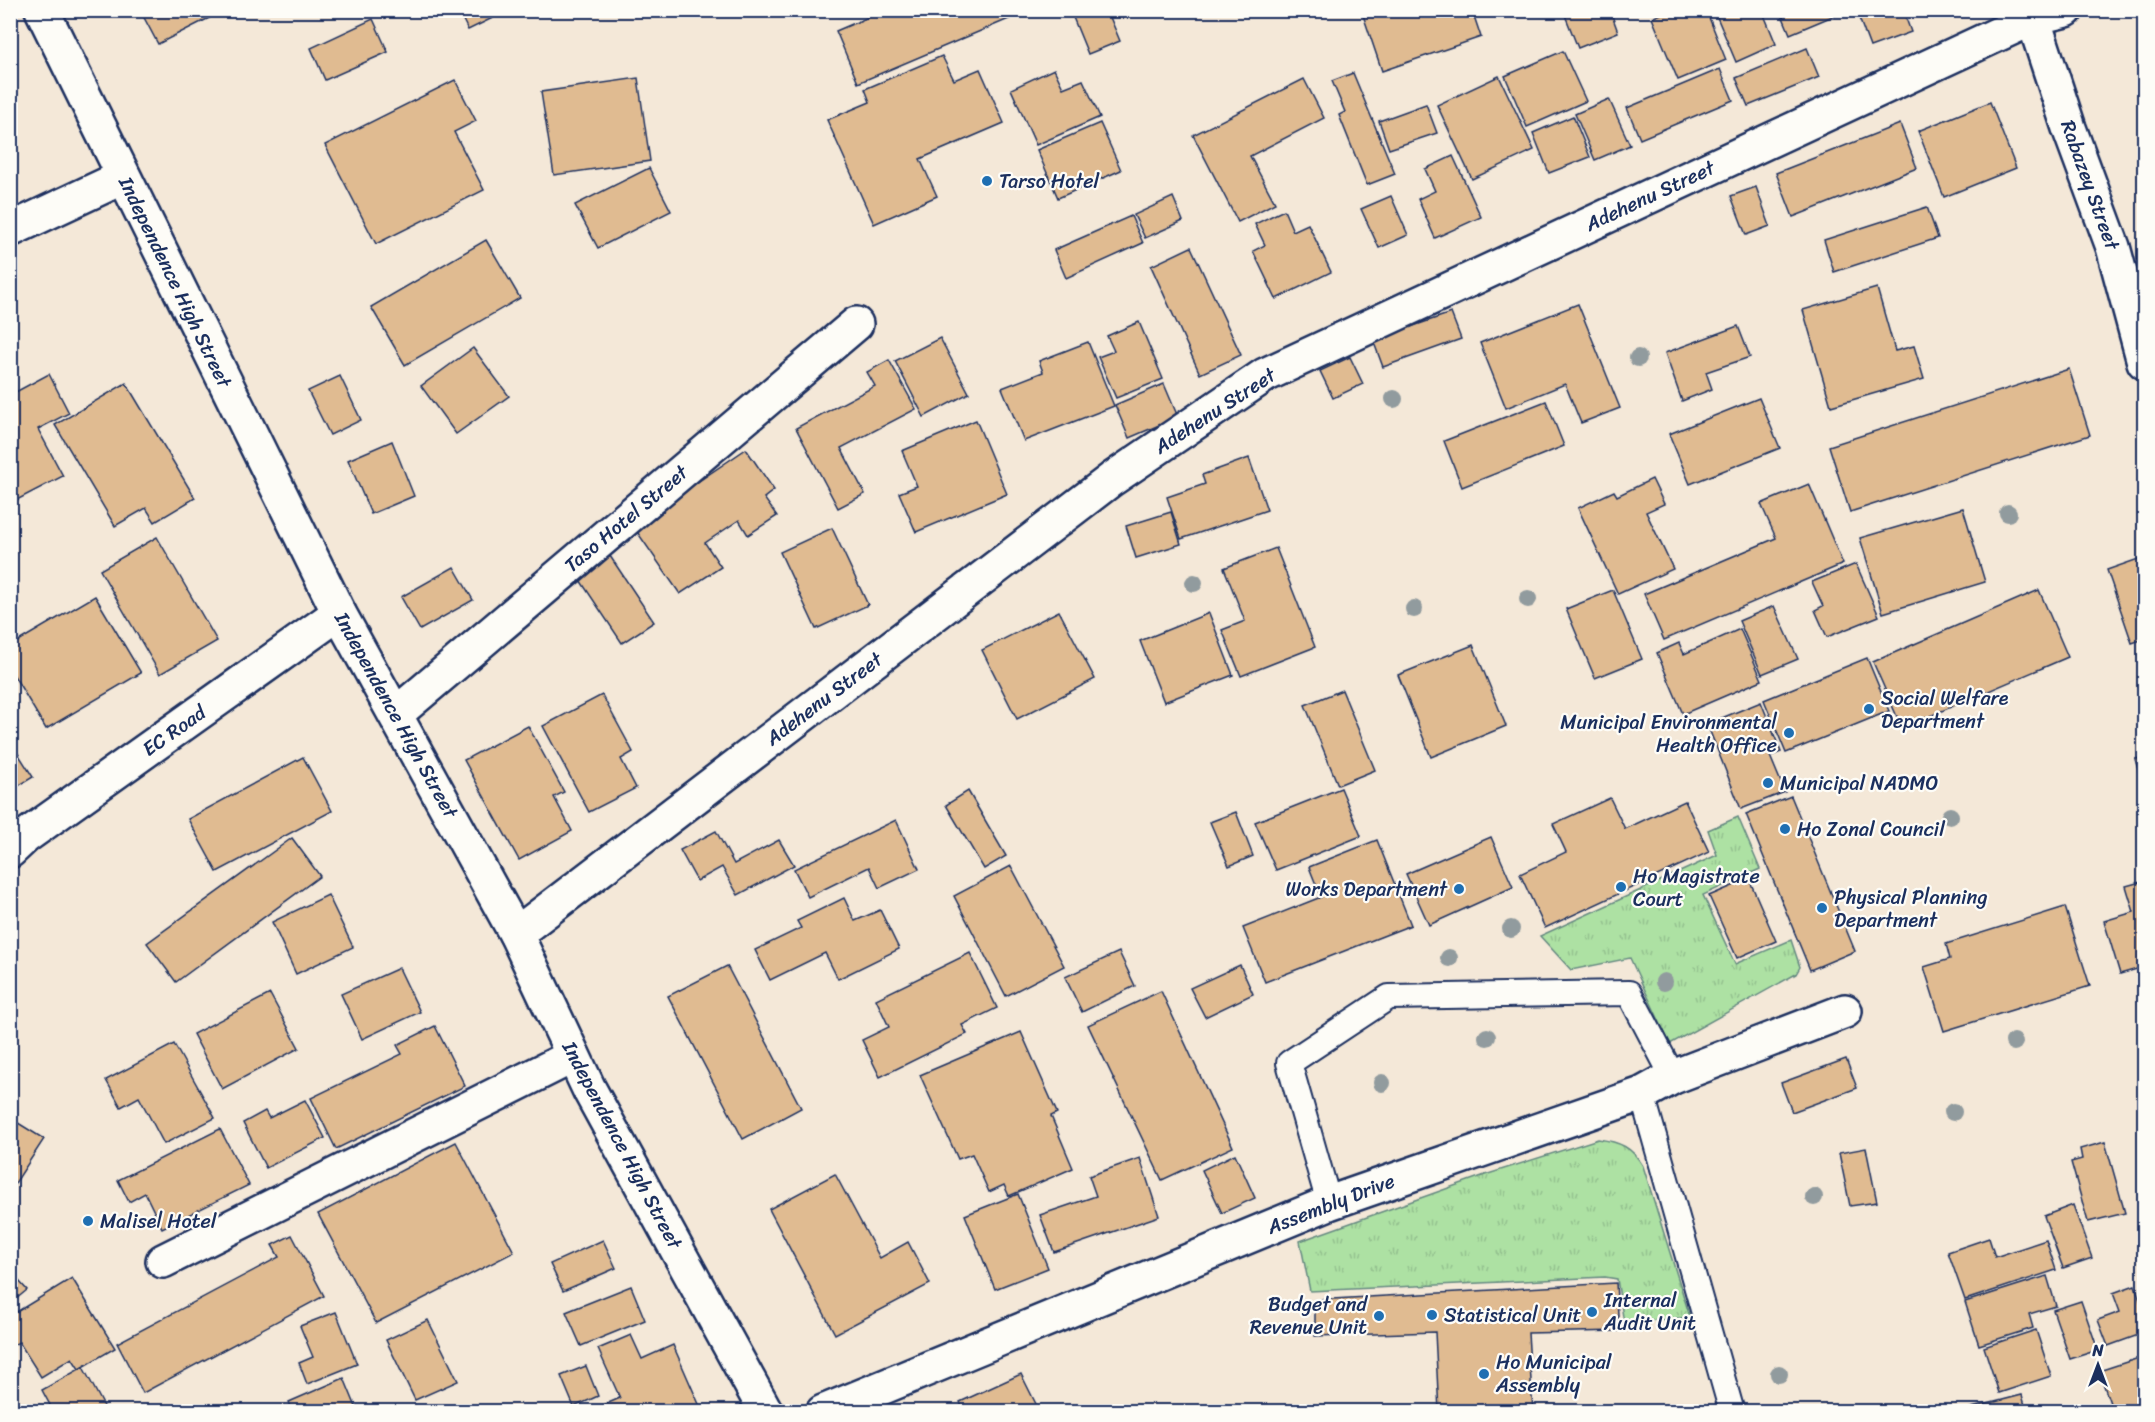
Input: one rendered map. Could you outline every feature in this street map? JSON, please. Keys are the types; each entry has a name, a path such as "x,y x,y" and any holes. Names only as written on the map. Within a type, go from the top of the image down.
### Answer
{"street":[{"name":"Independence High Street","path":"42,10 339,614 516,934 589,1089 766,1412"},
{"name":"Adehenu Street","path":"516,934 1112,480 1265,375 2031,14 2066,10"},
{"name":"Rabazey Street","path":"2031,14 2069,128 2114,248 2145,362"},
{"path":"10,230 123,177"},
{"name":"Taso Hotel Street","path":"396,714 856,324"},
{"name":"EC Road","path":"10,851 26,836 339,614"},
{"name":"Assembly Drive","path":"823,1412 1329,1203 1642,1094 1673,1077 1845,1011"},
{"path":"163,1261 573,1056"}],"lane":[{"path":"1329,1203 1289,1063 1389,997 1629,993 1673,1077"},
{"path":"1642,1094 1732,1412"}],"green space":[{"path":"1738,817 1760,869 1703,895 1735,964 1791,940 1800,967 1796,974 1670,1044 1630,958 1571,970 1540,936 1717,855 1708,830"},
{"path":"1598,1139 1625,1146 1643,1166 1690,1317 1624,1323 1617,1279 1605,1277 1310,1291 1300,1241 1485,1175"}],"building":[{"path":"140,10 225,10 158,44"},
{"path":"458,10 509,10 468,30"},
{"path":"885,10 1030,10 858,83 836,31"},
{"path":"1070,10 1107,10 1120,41 1088,54"},
{"path":"1376,10 1396,10 1398,16 1412,10 1472,10 1481,37 1382,71 1363,15"},
{"path":"1563,10 1610,10 1618,32 1578,48"},
{"path":"1670,10 1706,10 1726,60 1678,80 1652,18"},
{"path":"1714,10 1762,10 1776,44 1736,62"},
{"path":"1780,10 1839,10 1840,13 1790,34"},
{"path":"1856,10 1903,10 1911,32 1870,47"},
{"path":"373,19 388,52 325,80 311,48"},
{"path":"1807,48 1819,77 1748,106 1736,78"},
{"path":"1563,51 1586,101 1527,127 1505,76"},
{"path":"942,56 954,80 980,69 1004,123 920,159 937,196 874,224 827,120 870,102 865,89"},
{"path":"1054,69 1063,88 1083,80 1100,117 1036,145 1011,89"},
{"path":"1720,69 1733,100 1640,139 1627,108"},
{"path":"1353,73 1395,174 1367,185 1339,115 1345,112 1332,81"},
{"path":"1499,76 1534,150 1472,179 1437,105"},
{"path":"638,78 650,161 554,175 541,92"},
{"path":"1304,79 1324,118 1250,156 1275,203 1238,222 1193,135"},
{"path":"455,80 476,121 454,132 484,190 376,244 325,145"},
{"path":"1609,99 1630,145 1595,160 1575,114"},
{"path":"1990,102 2016,168 1944,197 1918,131"},
{"path":"1426,104 1437,133 1389,149 1379,121"},
{"path":"1573,116 1590,157 1549,173 1533,133"},
{"path":"1100,123 1121,170 1058,198 1037,150"},
{"path":"1900,124 1917,168 1793,217 1776,173"},
{"path":"1453,156 1481,217 1435,238 1418,199 1435,191 1425,169"},
{"path":"649,168 671,211 598,248 575,205"},
{"path":"1756,187 1770,226 1746,235 1731,196"},
{"path":"1391,196 1408,235 1379,248 1361,209"},
{"path":"1173,197 1183,221 1145,238 1134,215"},
{"path":"1927,207 1938,238 1834,272 1824,240"},
{"path":"1284,210 1293,231 1308,224 1331,272 1276,299 1253,251 1265,245 1255,224"},
{"path":"1131,216 1143,243 1066,278 1054,250"},
{"path":"486,240 520,298 405,365 371,307"},
{"path":"1191,247 1241,355 1200,374 1151,266"},
{"path":"1877,288 1895,351 1914,346 1924,379 1831,406 1803,310"},
{"path":"1578,304 1620,408 1581,423 1565,384 1506,408 1480,343"},
{"path":"1451,313 1461,339 1383,367 1373,340"},
{"path":"1139,322 1163,379 1116,398 1098,357 1114,351 1107,336"},
{"path":"1738,326 1750,357 1706,372 1712,389 1682,401 1665,353"},
{"path":"940,338 969,393 924,417 895,361"},
{"path":"1088,342 1114,406 1024,441 1002,388 1043,372 1039,361"},
{"path":"473,348 509,396 456,434 421,386"},
{"path":"1350,357 1363,384 1333,398 1320,371"},
{"path":"889,360 916,409 841,448 865,494 838,508 796,428 875,386 867,372"},
{"path":"2069,369 2090,435 1850,512 1829,446"},
{"path":"49,374 69,413 38,429 63,476 11,503 10,395"},
{"path":"340,376 361,420 330,435 308,391"},
{"path":"126,383 195,498 155,522 146,508 115,526 55,425"},
{"path":"1164,384 1178,417 1129,438 1115,405"},
{"path":"1759,398 1780,448 1690,484 1669,434"},
{"path":"1546,401 1564,446 1462,487 1444,441"},
{"path":"976,420 1007,494 916,532 899,493 917,486 902,451"},
{"path":"392,441 414,496 371,514 348,460"},
{"path":"746,449 774,490 764,498 777,516 748,535 739,520 705,543 721,567 680,594 633,526"},
{"path":"1249,458 1267,510 1181,539 1167,497 1205,484 1202,475"},
{"path":"1652,479 1664,504 1646,512 1673,569 1618,594 1578,508 1614,491 1617,496"},
{"path":"1809,484 1843,564 1664,640 1644,594 1776,538 1761,504"},
{"path":"1963,508 1985,582 1883,613 1860,538"},
{"path":"1171,512 1181,544 1136,558 1126,526"},
{"path":"832,528 868,605 816,629 780,552"},
{"path":"157,537 217,641 160,674 100,570"},
{"path":"1276,548 1315,647 1241,676 1222,630 1245,621 1224,568"},
{"path":"610,556 654,622 622,643 578,577"},
{"path":"2144,557 2144,639 2132,643 2107,570"},
{"path":"1856,564 1879,616 1827,637 1815,610 1823,606 1812,582"},
{"path":"454,567 473,600 420,630 401,597"},
{"path":"1613,590 1642,659 1595,678 1566,609"},
{"path":"2039,590 2068,657 1902,728 1873,662"},
{"path":"95,596 141,673 46,729 10,669 10,646"},
{"path":"1774,606 1798,659 1762,674 1739,621"},
{"path":"1059,611 1095,679 1017,719 982,650"},
{"path":"1209,613 1233,675 1164,702 1140,641"},
{"path":"1740,629 1762,680 1683,714 1657,653 1679,643 1684,654"},
{"path":"1473,645 1506,726 1431,757 1398,675"},
{"path":"1867,658 1889,711 1786,753 1764,700"},
{"path":"1342,690 1375,770 1338,785 1305,705"},
{"path":"602,695 633,752 621,759 636,788 589,812 543,726"},
{"path":"1761,702 1781,752 1770,756 1785,792 1741,809 1707,724"},
{"path":"528,726 564,792 554,797 572,831 519,860 464,760"},
{"path":"10,741 33,777 10,791"},
{"path":"303,757 332,811 217,872 188,819"},
{"path":"2144,757 2144,791 2135,759"},
{"path":"1341,788 1361,836 1276,870 1255,822"},
{"path":"968,791 1006,856 984,869 946,805"},
{"path":"1791,796 1855,951 1810,970 1746,814"},
{"path":"1610,798 1625,829 1685,801 1709,852 1545,928 1520,874 1566,852 1553,824"},
{"path":"1236,812 1253,856 1229,866 1210,822"},
{"path":"896,820 919,869 879,888 869,867 808,897 794,869"},
{"path":"716,831 734,864 779,840 794,865 738,895 722,867 697,881 680,850"},
{"path":"1491,837 1513,887 1429,925 1406,874"},
{"path":"292,838 320,876 176,982 147,943"},
{"path":"1377,840 1411,925 1265,982 1243,928 1321,897 1309,867"},
{"path":"1011,866 1064,966 1006,996 954,896"},
{"path":"1749,879 1776,941 1737,958 1709,896"},
{"path":"2144,881 2144,967 2120,974 2104,921 2134,912 2126,886"},
{"path":"328,895 353,947 296,974 272,922"},
{"path":"844,898 855,921 880,910 899,949 838,979 825,953 770,980 755,950 801,928 797,921"},
{"path":"2065,907 2090,986 1944,1031 1924,967 1950,959 1946,944"},
{"path":"1119,952 1135,986 1082,1012 1065,977"},
{"path":"970,953 997,1008 962,1025 967,1034 880,1077 862,1040 889,1027 876,999"},
{"path":"1240,965 1253,994 1205,1017 1190,988"},
{"path":"727,966 801,1108 743,1139 668,996"},
{"path":"399,968 420,1012 362,1039 341,994"},
{"path":"1161,991 1233,1147 1162,1180 1088,1025"},
{"path":"270,994 299,1048 222,1089 193,1034"},
{"path":"435,1026 465,1086 336,1149 311,1098 402,1054 397,1045"},
{"path":"1021,1032 1057,1113 1051,1116 1073,1168 1009,1196 1004,1185 989,1192 972,1154 958,1159 920,1075"},
{"path":"174,1044 215,1118 164,1144 139,1097 121,1107 106,1080"},
{"path":"1846,1059 1857,1088 1792,1112 1781,1083"},
{"path":"305,1100 325,1138 266,1168 243,1123 265,1111 269,1118"},
{"path":"10,1118 44,1139 10,1191"},
{"path":"220,1129 249,1185 162,1228 145,1193 129,1202 118,1180"},
{"path":"456,1142 514,1252 376,1323 318,1214"},
{"path":"2105,1142 2125,1213 2088,1222 2071,1162 2082,1159 2080,1149"},
{"path":"1866,1148 1877,1202 1850,1206 1839,1153"},
{"path":"1235,1154 1255,1198 1222,1213 1202,1170"},
{"path":"1140,1158 1159,1216 1054,1252 1040,1215 1096,1196 1089,1176"},
{"path":"835,1174 880,1258 908,1242 930,1284 835,1334 769,1209"},
{"path":"1018,1194 1048,1268 995,1289 965,1215"},
{"path":"2073,1205 2092,1258 2063,1268 2044,1216"},
{"path":"292,1235 324,1296 143,1393 117,1343 279,1257 272,1245"},
{"path":"1989,1238 1995,1257 2046,1240 2056,1270 1965,1300 1948,1252"},
{"path":"603,1240 616,1268 563,1291 550,1264"},
{"path":"10,1271 27,1290 10,1304"},
{"path":"2047,1276 2056,1306 2029,1314 2033,1328 1979,1345 1965,1302"},
{"path":"72,1278 115,1348 79,1369 72,1358 41,1377 19,1342 10,1347 10,1316"},
{"name":"Ho Municipal Assembly","path":"1616,1283 1619,1331 1528,1333 1533,1412 1439,1412 1435,1332 1315,1336 1315,1300"},
{"path":"2135,1285 2144,1313 2144,1333 2108,1346 2098,1320 2120,1312 2113,1293"},
{"path":"631,1286 645,1320 581,1346 566,1312"},
{"path":"2081,1301 2098,1350 2070,1359 2053,1310"},
{"path":"336,1312 357,1364 307,1384 299,1363 313,1357 300,1326"},
{"path":"428,1320 458,1381 415,1400 386,1340"},
{"path":"2036,1330 2051,1376 1999,1393 1984,1347"},
{"path":"631,1335 642,1359 673,1345 702,1411 601,1412 599,1407 620,1398 598,1349"},
{"path":"2139,1358 2144,1374 2144,1412 2113,1412 2099,1371"},
{"path":"586,1366 598,1396 574,1407 561,1376"},
{"path":"83,1367 107,1412 43,1412 51,1407 42,1390"},
{"path":"1021,1374 1040,1412 964,1412 960,1402"},
{"path":"344,1378 358,1412 293,1412 289,1402"},
{"path":"2022,1395 2027,1412 1956,1412"}],"place":[{"name":"Tarso Hotel","path":"987,181"},
{"name":"Social Welfare Department","path":"1869,709"},
{"name":"Municipal Environmental Health Office","path":"1789,733"},
{"name":"Municipal NADMO","path":"1768,783"},
{"name":"Ho Zonal Council","path":"1785,829"},
{"name":"Ho Magistrate Court","path":"1621,887"},
{"name":"Works Department","path":"1459,889"},
{"name":"Physical Planning Department","path":"1822,908"},
{"name":"Malisel Hotel","path":"88,1221"},
{"name":"Internal Audit Unit","path":"1592,1312"},
{"name":"Statistical Unit","path":"1432,1315"},
{"name":"Budget and Revenue Unit","path":"1379,1316"},
{"name":"Ho Municipal Assembly","path":"1484,1374"}]}
